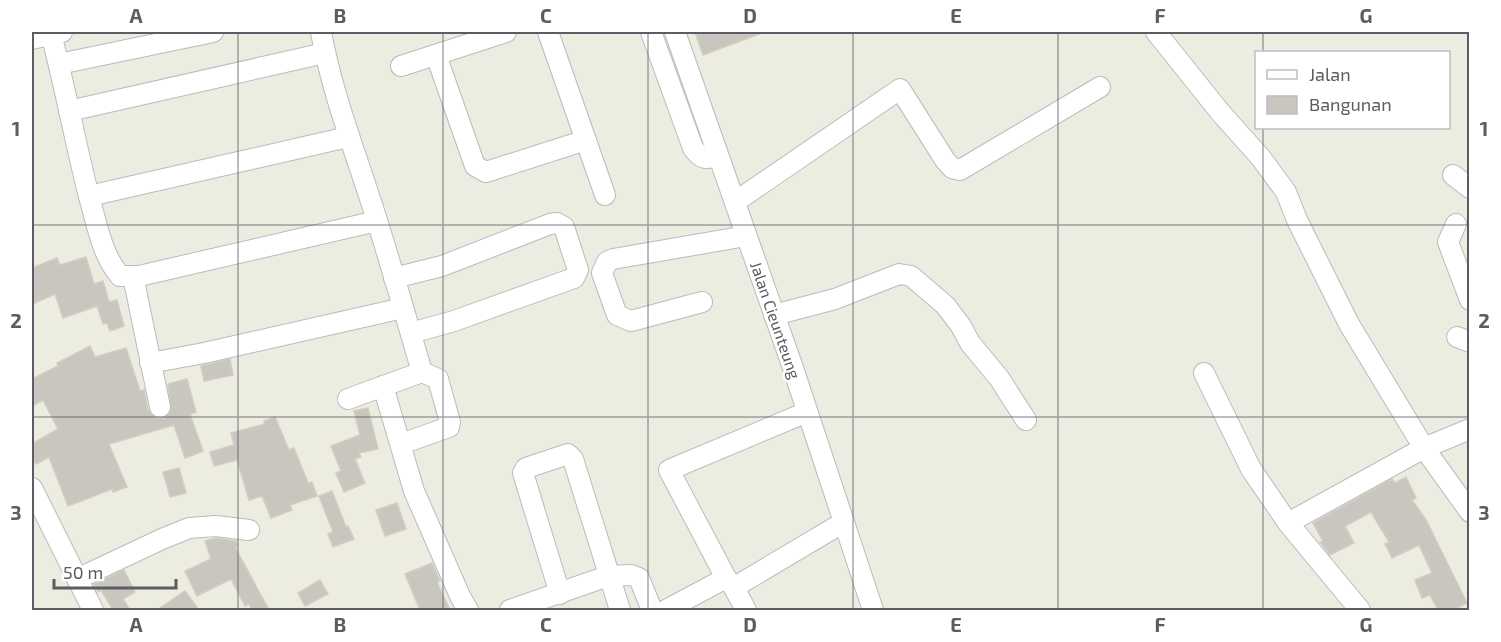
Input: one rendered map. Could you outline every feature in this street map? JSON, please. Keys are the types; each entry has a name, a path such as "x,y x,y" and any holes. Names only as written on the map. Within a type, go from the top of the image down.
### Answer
{"street":[{"path":"59,64 213,32"},
{"path":"321,32 348,137 377,221 422,372"},
{"path":"401,66 506,32"},
{"path":"548,32 605,195"},
{"path":"651,32 693,148 701,158 708,160 718,156"},
{"name":"Jalan Cieunteung","path":"675,32 774,315 873,610"},
{"path":"1156,32 1220,112 1261,158 1286,192 1296,220 1349,324 1424,448 1470,512"},
{"path":"32,39 56,33 59,64 89,196 101,240 111,265 120,276 133,276 377,221"},
{"path":"69,111 325,53"},
{"path":"436,55 475,166 486,171 586,140"},
{"path":"735,202 900,89 945,160 952,168 960,170 1100,87"},
{"path":"89,196 348,137"},
{"path":"1453,175 1470,188"},
{"path":"394,278 442,266 557,223 564,227 578,270 574,278 454,321 411,333"},
{"path":"1456,224 1449,242 1470,300"},
{"path":"702,302 631,321 624,320 617,315 602,273 607,262 613,259 746,236"},
{"path":"774,315 835,299 899,274 911,276 945,305 961,326 970,343 999,378 1026,420"},
{"path":"133,276 160,407"},
{"path":"150,363 403,308"},
{"path":"348,399 422,372 435,376 440,382 450,424 446,429 401,444"},
{"path":"1204,373 1251,469 1288,523 1360,610"},
{"path":"384,386 414,491 468,610"},
{"path":"746,610 669,470 807,412"},
{"path":"1288,523 1424,448 1470,429"},
{"path":"560,594 523,473 526,468 568,454 572,456 620,610"},
{"path":"32,488 93,610"},
{"path":"666,610 730,582 738,585 844,522"},
{"path":"77,579 189,528 216,526 249,530"},
{"path":"510,610 608,576 637,576 652,610"}],"building":[{"path":"695,32 762,32 762,33 703,55"},
{"path":"86,257 94,284 103,281 109,302 117,300 124,326 110,331 107,323 103,324 97,306 63,318 55,294 32,304 32,268 57,258 60,265"},
{"path":"90,346 95,357 126,348 140,391 144,390 148,410 156,418 163,419 171,411 168,384 187,379 196,412 190,414 203,451 185,458 174,425 109,444 127,487 113,492 112,489 68,506 49,457 36,464 32,456 32,444 58,429 43,400 32,406 32,379"},
{"path":"230,359 233,375 204,381 201,366"},
{"path":"368,408 378,449 359,453 361,457 355,459 365,483 344,492 336,473 341,471 331,446 360,435 354,411"},
{"path":"275,417 289,450 294,448 308,483 312,482 317,496 290,505 292,510 271,518 262,496 249,500 237,460 214,466 210,452 234,445 231,433 265,424 264,421"},
{"path":"179,468 186,493 170,497 163,472"},
{"path":"1406,477 1416,498 1412,500 1426,520 1467,603 1453,610 1438,610 1430,595 1422,598 1415,580 1432,573 1419,545 1392,558 1385,544 1389,542 1371,512 1345,526 1354,543 1330,555 1320,542 1323,541 1313,523 1392,479 1395,483"},
{"path":"332,491 346,527 348,526 354,539 333,547 328,534 333,532 319,496"},
{"path":"397,503 406,529 385,536 376,510"},
{"path":"216,538 236,541 238,546 235,547 269,610 252,610 249,604 245,606 231,579 197,596 185,571 211,559 205,541"},
{"path":"432,563 440,581 437,582 450,610 420,610 405,574"},
{"path":"124,570 135,592 123,599 130,610 113,610 101,590 98,592 94,584"},
{"path":"320,580 328,594 305,606 298,593"},
{"path":"185,591 199,610 157,610"}]}
